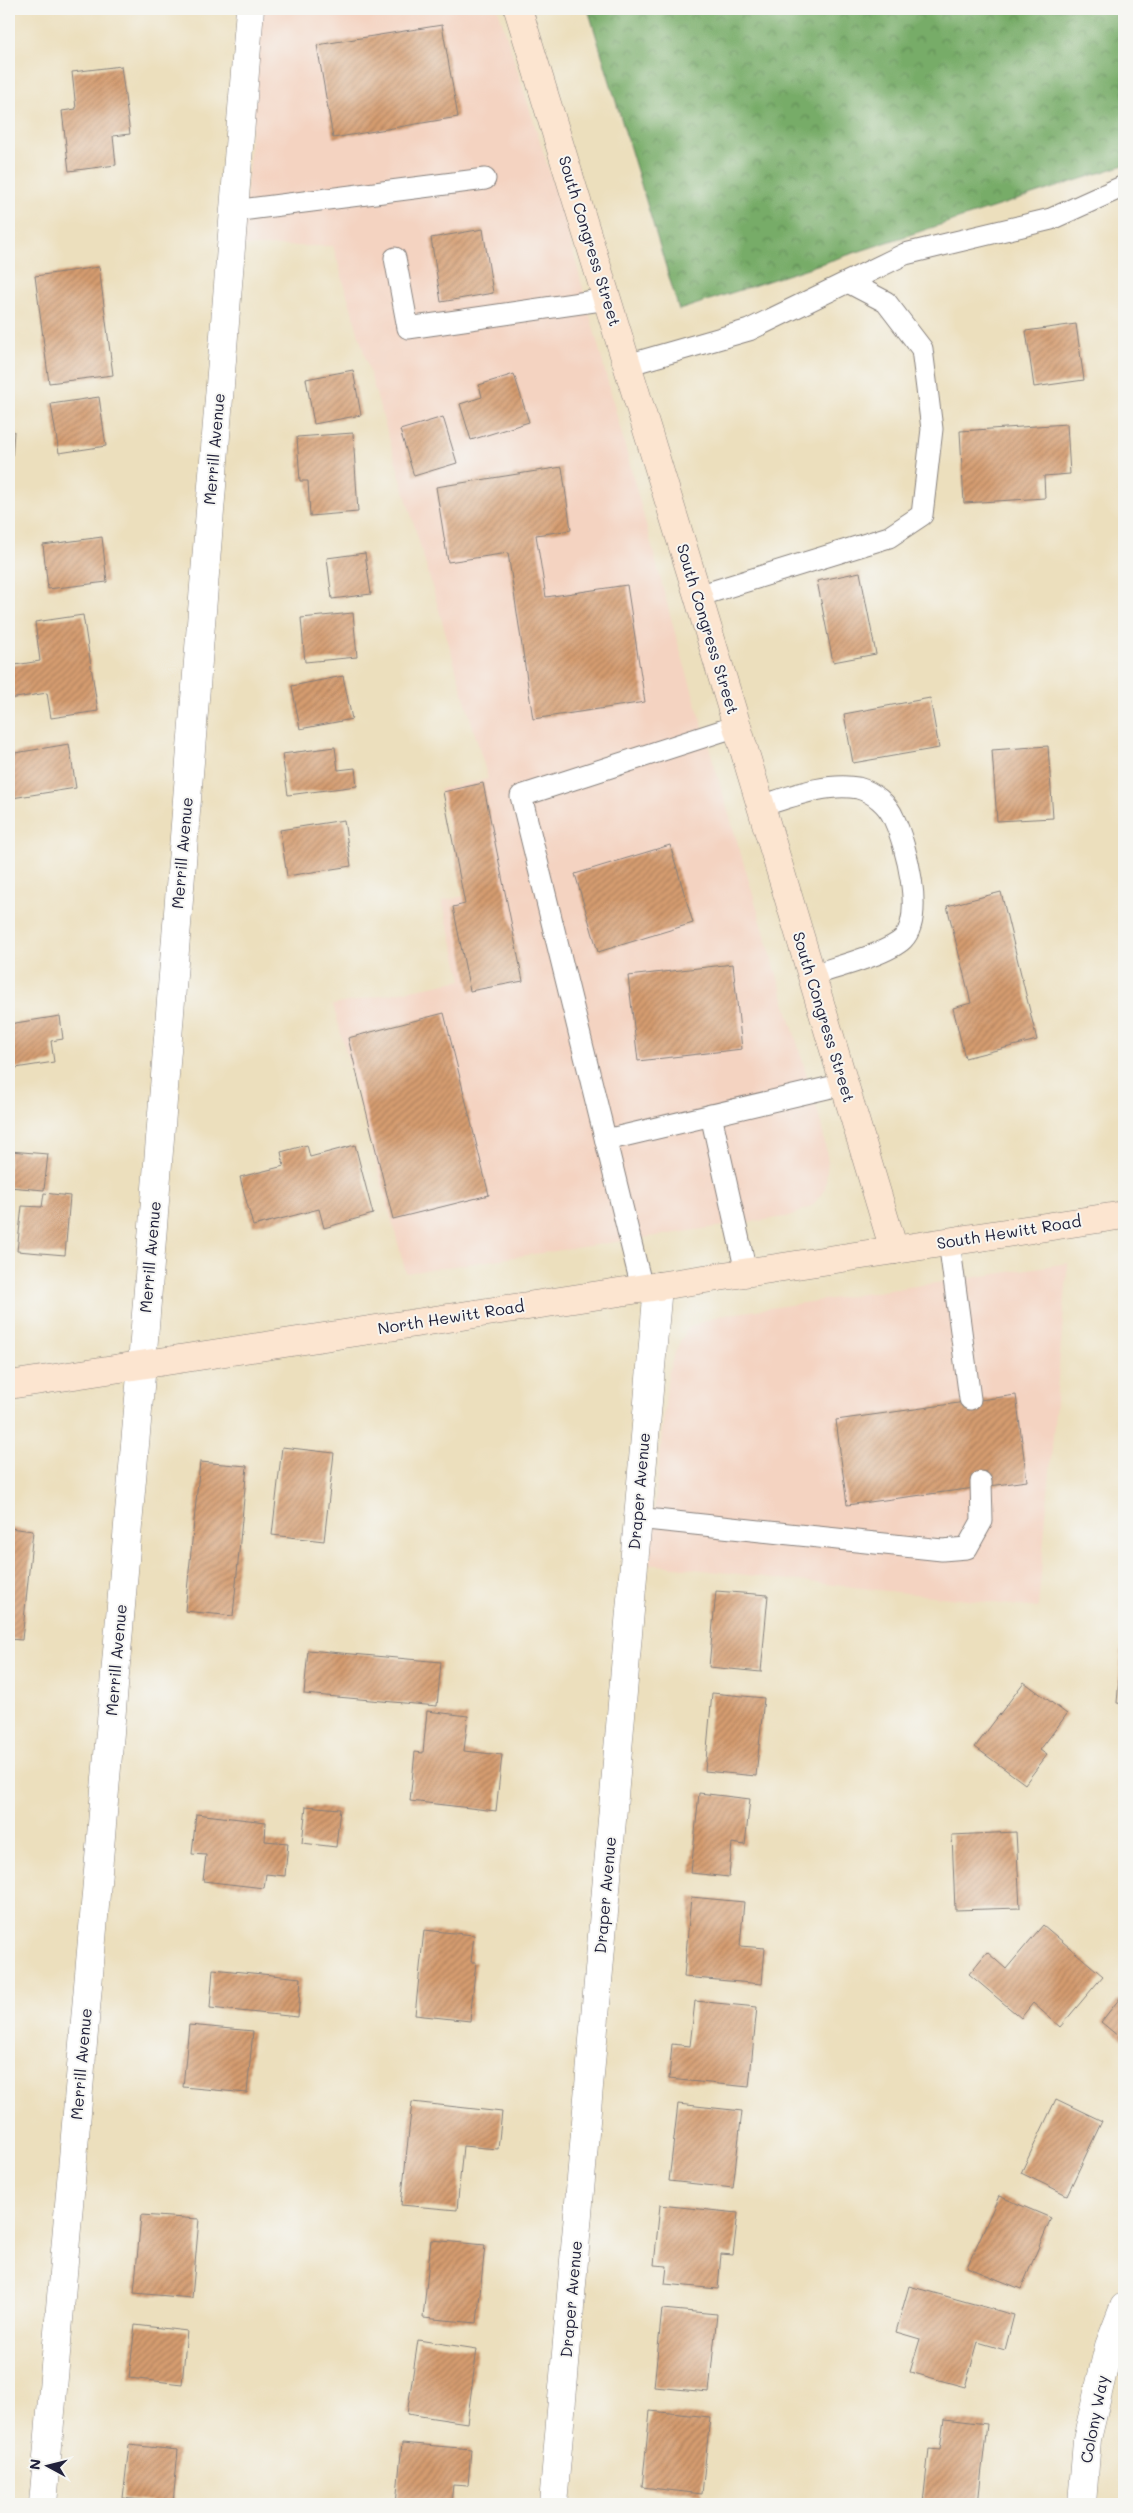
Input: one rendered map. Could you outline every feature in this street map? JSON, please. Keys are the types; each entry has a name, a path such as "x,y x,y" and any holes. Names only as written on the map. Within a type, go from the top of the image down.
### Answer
{"street":[{"name":"Merrill Avenue","path":"43,2504 142,1364 250,9"},
{"name":"South Congress Street","path":"518,9 698,596 894,1250"},
{"name":"South Hewitt Road","path":"894,1250 1124,1215"},
{"name":"North Hewitt Road","path":"9,1385 894,1250"},
{"name":"Draper Avenue","path":"553,2504 637,1518 650,1287"},
{"name":"Colony Way","path":"1082,2504 1087,2439 1109,2346 1124,2307"}],"lane":[{"path":"233,210 484,179"},
{"path":"627,365 749,330 905,254 1051,219 1124,186"},
{"path":"395,258 408,328 608,299"},
{"path":"698,596 890,537 922,515 932,429 922,349 886,302 848,282"},
{"path":"650,1287 606,1140 521,796 737,726"},
{"path":"761,806 805,792 834,788 857,788 877,796 894,818 914,897 912,922 903,939 884,951 812,975"},
{"path":"606,1140 844,1084"},
{"path":"711,1115 746,1272"},
{"path":"949,1241 970,1399"},
{"path":"637,1518 942,1550 967,1548 982,1521 981,1482"}],"shaded area":[{"path":"261,9 498,9 563,214 675,633 822,1126 828,1162 825,1189 813,1205 792,1216 406,1273 333,1005 462,980 442,901 464,896 440,789 488,779 333,246 242,246"},
{"path":"1068,1263 1038,1608 649,1564 668,1373 676,1350 688,1328 717,1316"}],"green space":[{"path":"588,9 1124,9 1124,165 679,310"},
{"path":"1124,2409 1124,2443 1116,2442"}],"building":[{"path":"442,25 458,117 333,138 317,45"},
{"path":"121,66 130,134 113,136 116,165 69,171 62,111 76,109 72,72"},
{"path":"483,229 493,293 441,302 431,238"},
{"path":"99,267 113,375 49,383 35,276"},
{"path":"1076,324 1084,380 1034,387 1026,331"},
{"path":"353,370 361,415 314,424 306,379"},
{"path":"514,374 529,422 471,440 460,404 482,397 479,385"},
{"path":"99,397 106,446 59,453 51,404"},
{"path":"443,417 457,463 414,476 400,430"},
{"path":"1067,424 1070,474 1044,476 1045,498 964,503 960,431"},
{"path":"9,430 14,431 12,461 9,461"},
{"path":"353,433 358,512 310,516 308,481 300,481 297,437"},
{"path":"562,467 571,530 536,535 546,597 627,585 645,702 533,719 508,553 448,562 436,487"},
{"path":"102,537 107,582 48,589 43,545"},
{"path":"365,553 371,594 332,599 327,558"},
{"path":"860,572 876,654 833,662 817,581"},
{"path":"353,613 357,657 305,662 301,618"},
{"path":"83,615 98,711 51,718 47,693 9,699 9,666 40,661 35,622"},
{"path":"343,676 352,719 300,729 292,686"},
{"path":"930,698 939,748 853,763 844,714"},
{"path":"69,744 76,788 12,798 9,754"},
{"path":"1048,746 1053,818 997,821 992,750"},
{"path":"335,747 338,770 355,768 357,786 288,795 282,754"},
{"path":"483,783 523,981 470,991 453,907 465,904 443,792"},
{"path":"344,820 351,866 287,876 280,830"},
{"path":"670,845 693,923 598,952 575,874"},
{"path":"1001,892 1037,1040 965,1058 953,1008 971,1003 947,906"},
{"path":"733,964 742,1049 638,1061 628,976"},
{"path":"444,1013 489,1195 393,1219 348,1038"},
{"path":"60,1016 63,1039 51,1041 54,1062 9,1069 9,1024"},
{"path":"307,1145 310,1157 355,1145 373,1214 324,1228 319,1209 253,1226 240,1177 284,1166 281,1152"},
{"path":"9,1151 48,1154 44,1190 9,1187"},
{"path":"44,1193 70,1196 65,1255 17,1251 22,1206 42,1207"},
{"path":"1016,1395 1027,1481 847,1505 836,1420"},
{"path":"282,1447 334,1453 324,1541 272,1535"},
{"path":"200,1462 247,1466 233,1616 185,1611"},
{"path":"9,1528 33,1531 22,1640 9,1639"},
{"path":"716,1591 768,1595 761,1672 709,1667"},
{"path":"1122,1643 1124,1643 1124,1704 1117,1703"},
{"path":"308,1650 441,1662 437,1706 304,1694"},
{"path":"1024,1682 1067,1714 1040,1750 1047,1755 1025,1784 975,1747"},
{"path":"712,1693 764,1698 756,1776 705,1771"},
{"path":"427,1711 468,1716 464,1751 502,1755 496,1811 410,1801 415,1752 423,1753"},
{"path":"699,1793 750,1799 745,1845 732,1843 729,1877 691,1873"},
{"path":"306,1806 340,1809 336,1847 302,1843"},
{"path":"196,1814 266,1822 265,1841 288,1843 285,1876 266,1874 264,1888 203,1881 206,1855 192,1854"},
{"path":"1016,1832 1020,1908 955,1910 952,1835"},
{"path":"691,1897 744,1902 740,1946 765,1948 762,1984 684,1977"},
{"path":"1043,1925 1103,1976 1060,2027 1033,2003 1021,2018 969,1974 987,1952 1006,1969"},
{"path":"424,1930 474,1935 471,1962 476,1962 470,2021 415,2015"},
{"path":"213,1969 301,1978 298,2017 210,2008"},
{"path":"1124,1993 1124,2041 1101,2022"},
{"path":"695,2001 757,2007 749,2087 669,2079 672,2044 690,2046"},
{"path":"189,2025 253,2031 247,2093 183,2087"},
{"path":"1056,2099 1102,2121 1067,2195 1021,2173"},
{"path":"412,2102 502,2112 498,2149 463,2146 457,2210 401,2205"},
{"path":"678,2104 742,2111 733,2188 669,2181"},
{"path":"999,2196 1051,2218 1021,2289 967,2267"},
{"path":"660,2205 738,2213 733,2255 721,2254 718,2289 665,2284 667,2266 654,2265"},
{"path":"141,2215 199,2219 192,2298 134,2293"},
{"path":"431,2240 485,2245 477,2323 423,2318"},
{"path":"909,2286 1014,2315 1005,2350 978,2342 965,2387 910,2372 920,2339 896,2332"},
{"path":"662,2309 717,2314 709,2392 654,2387"},
{"path":"135,2325 187,2331 182,2384 129,2378"},
{"path":"418,2340 477,2349 467,2423 407,2414"},
{"path":"650,2411 710,2417 702,2494 642,2487"},
{"path":"944,2419 987,2424 978,2504 923,2503 929,2449 940,2450"},
{"path":"402,2443 471,2449 468,2486 453,2485 451,2504 396,2504"},
{"path":"129,2445 178,2450 173,2504 123,2498"}]}
